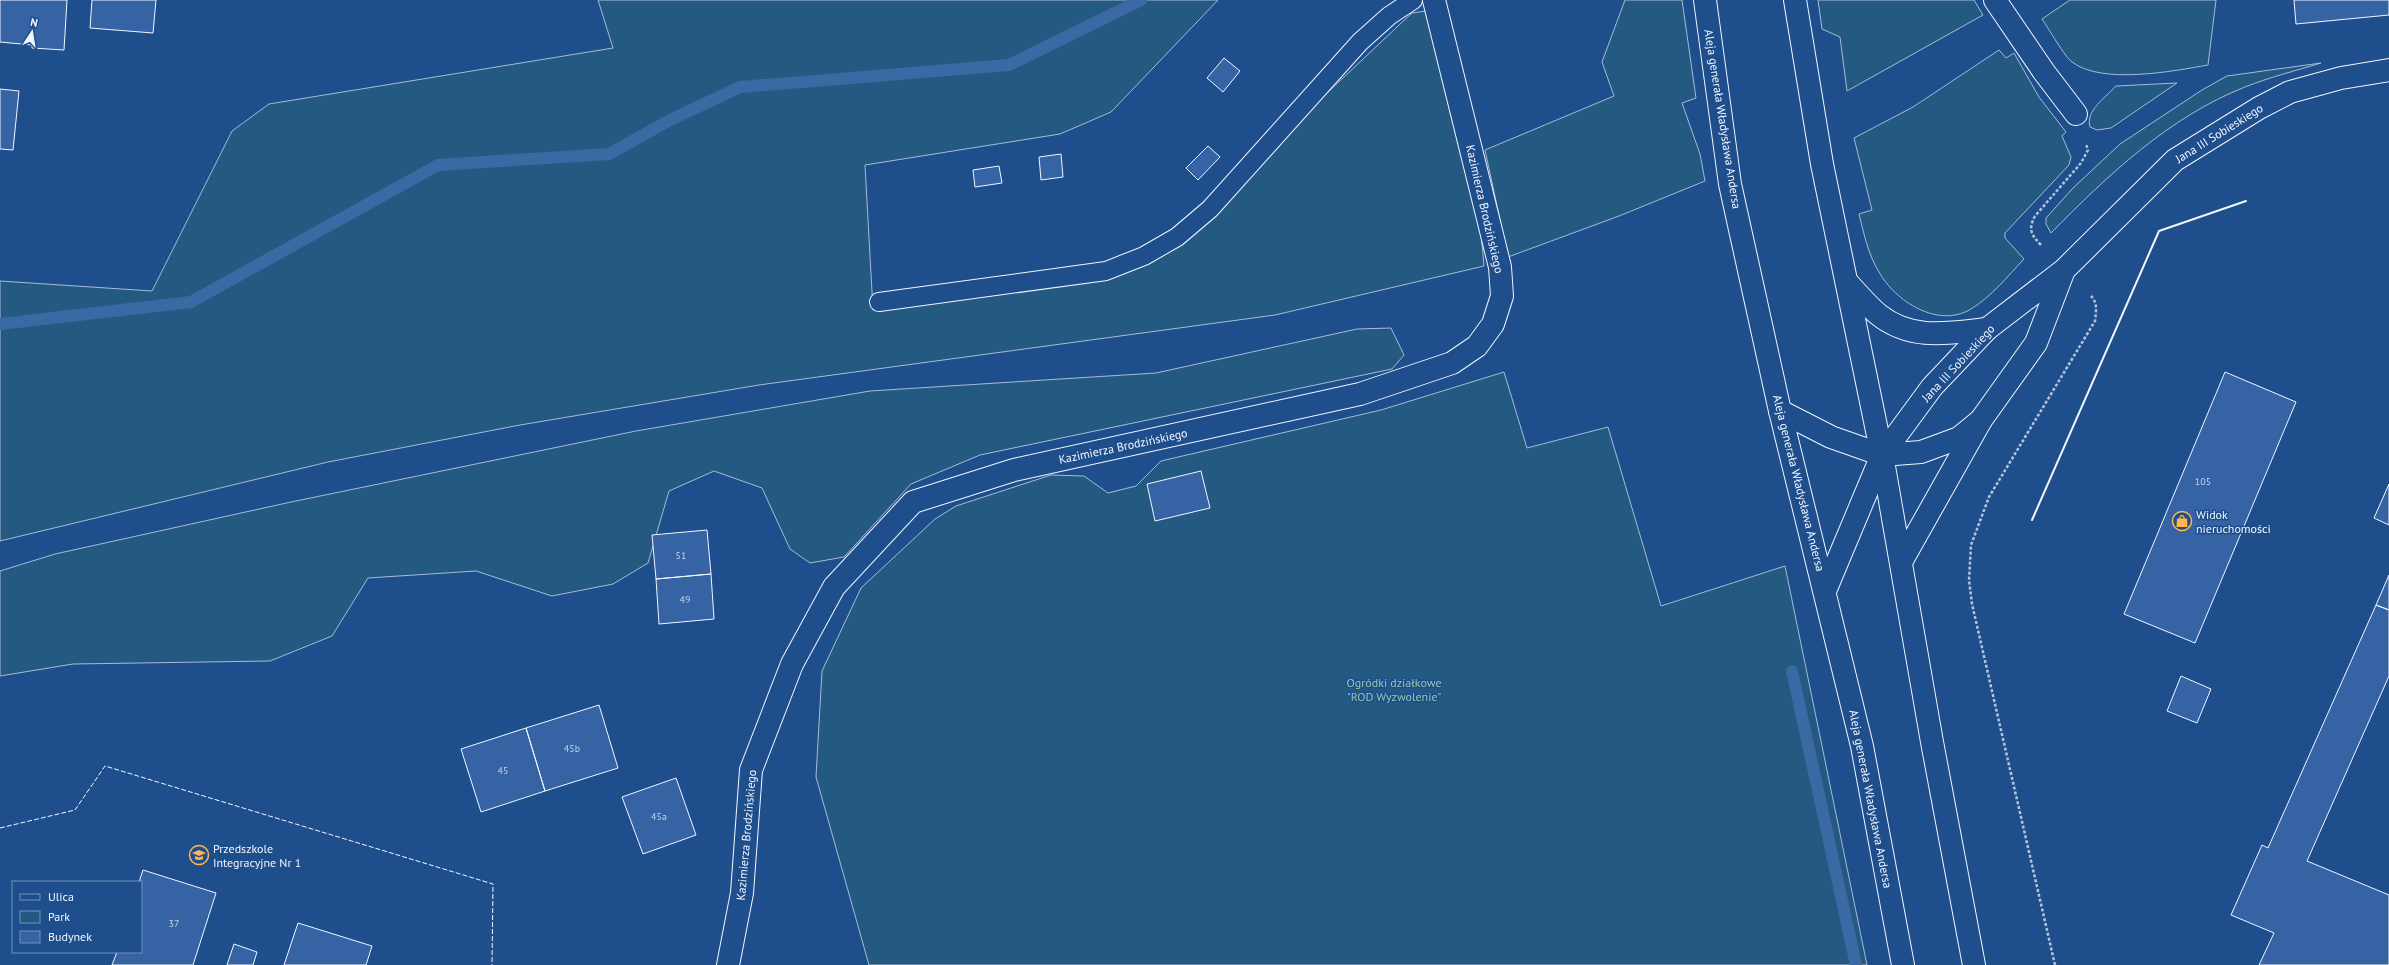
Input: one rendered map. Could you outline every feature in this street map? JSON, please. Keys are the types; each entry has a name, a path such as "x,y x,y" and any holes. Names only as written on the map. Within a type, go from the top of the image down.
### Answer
{"street":[{"name":"Kazimierza Brodzińskiego","path":"728,965 742,893 751,770 792,664 834,588 913,502 1014,470 1360,394 1452,363 1477,346 1493,324 1502,296 1500,267 1480,180 1434,0"},
{"name":"Aleja generała Władysława Andersa","path":"1705,0 1730,184 1780,411 1862,746 1903,965"},
{"path":"1794,0 1822,164 1882,455 1974,965"},
{"path":"1995,0 2076,114"},
{"name":"Jana III Sobieskiego","path":"1825,591 1882,455 1932,387 1987,329 2064,270 2175,160 2258,108 2290,92 2341,78 2389,70"},
{"name":"Jana III Sobieskiego","path":"1780,411 1831,437 1882,455 1927,450 1960,438 1981,420 2036,343 2064,270"},
{"path":"1847,282 1880,316 1906,330 1935,335 1987,329"},
{"path":"1901,562 1981,420"}],"lane":[{"path":"879,302 1106,271 1151,252 1177,237 1210,209 1360,42 1389,16 1413,0"}],"path":[{"path":"2041,244 2031,235 2030,225 2035,216 2081,163 2088,150 2084,138 2076,127 2076,114"},
{"path":"2055,965 1975,618 1968,580 1972,545 1989,497 2095,321 2096,304 2088,293"}],"green space":[{"path":"598,0 1218,0 1111,112 1060,134 865,165 873,310 979,296 1145,265 1412,13 1426,11 1481,233 1484,266 1275,315 759,385 520,425 328,462 0,541 0,281 152,291 232,131 269,104 613,48"},
{"path":"1625,0 1682,0 1696,98 1682,103 1700,154 1705,181 1619,216 1508,257 1485,150 1614,96 1602,62"},
{"path":"1818,0 1974,0 1983,15 1847,91 1840,37 1822,29"},
{"path":"2070,0 2216,0 2208,65 2158,73 2119,75 2085,69 2069,59 2042,19"},
{"path":"1999,50 2006,58 2014,53 2039,97 2066,132 2062,136 2071,157 2069,165 2005,233 2005,238 2024,259 1985,299 1971,309 1958,314 1945,316 1932,314 1906,302 1895,293 1886,283 1872,258 1859,214 1872,210 1854,138 1913,107"},
{"path":"2321,63 2245,87 2190,114 2140,150 2094,190 2051,233 2046,224 2046,218 2073,188 2120,144 2202,90 2227,76"},
{"path":"2177,83 2111,128 2097,130 2090,127 2089,121 2093,110 2116,86"},
{"path":"1391,328 1404,355 1392,369 980,455 911,484 844,557 810,563 790,549 762,488 714,471 669,491 648,563 613,584 552,596 476,571 368,578 332,636 270,661 73,664 0,676 0,571 55,554 291,502 636,431 870,391 1156,373 1357,329"},
{"name":"Ogródki działkowe \"ROD Wyzwolenie\"","path":"1504,372 1527,448 1608,427 1661,606 1785,566 1867,965 869,965 816,777 822,671 861,588 935,519 956,506 1051,475 1084,476 1108,493 1136,486 1161,461 1381,410"}],"building":[{"path":"0,0 67,0 64,50 32,48 32,45 0,42"},
{"path":"92,0 156,0 153,33 90,28"},
{"path":"2294,0 2389,0 2389,15 2296,24"},
{"path":"1224,58 1240,71 1223,92 1207,78"},
{"path":"0,89 19,91 13,150 0,149"},
{"path":"1208,146 1220,157 1198,180 1186,168"},
{"path":"1061,154 1063,177 1041,180 1039,157"},
{"path":"999,166 1002,183 975,187 973,170"},
{"path":"2225,372 2296,402 2195,643 2124,614"},
{"path":"1201,471 1210,508 1155,521 1147,484"},
{"path":"2389,484 2389,525 2374,518"},
{"path":"707,530 711,574 656,579 652,535"},
{"path":"711,574 714,619 659,624 656,579"},
{"path":"2389,575 2389,610 2376,605"},
{"path":"2376,605 2389,610 2389,676 2307,861 2389,895 2389,965 2259,965 2274,933 2231,915 2262,845 2268,848"},
{"path":"2181,676 2211,689 2197,723 2167,711"},
{"path":"599,705 618,768 545,791 526,728"},
{"path":"526,728 545,791 481,812 461,749"},
{"path":"676,778 696,835 643,854 622,797"},
{"path":"143,870 216,893 193,965 112,965 117,953 142,953 142,881 139,881"},
{"path":"298,923 372,946 366,965 284,965"},
{"path":"234,944 257,952 253,965 227,965"}],"waterway":[{"path":"0,324 191,302 438,165 609,154 670,120 740,87 1009,65 1141,0"},
{"path":"1792,671 1856,965"}],"fence":[{"path":"0,828 75,810 105,766 493,884 492,965"}],"wall":[{"path":"2032,520 2159,231 2246,201"}],"place":[{"name":"Widok nieruchomości","path":"2182,521"},
{"name":"Przedszkole Integracyjne Nr 1","path":"199,855"}]}
